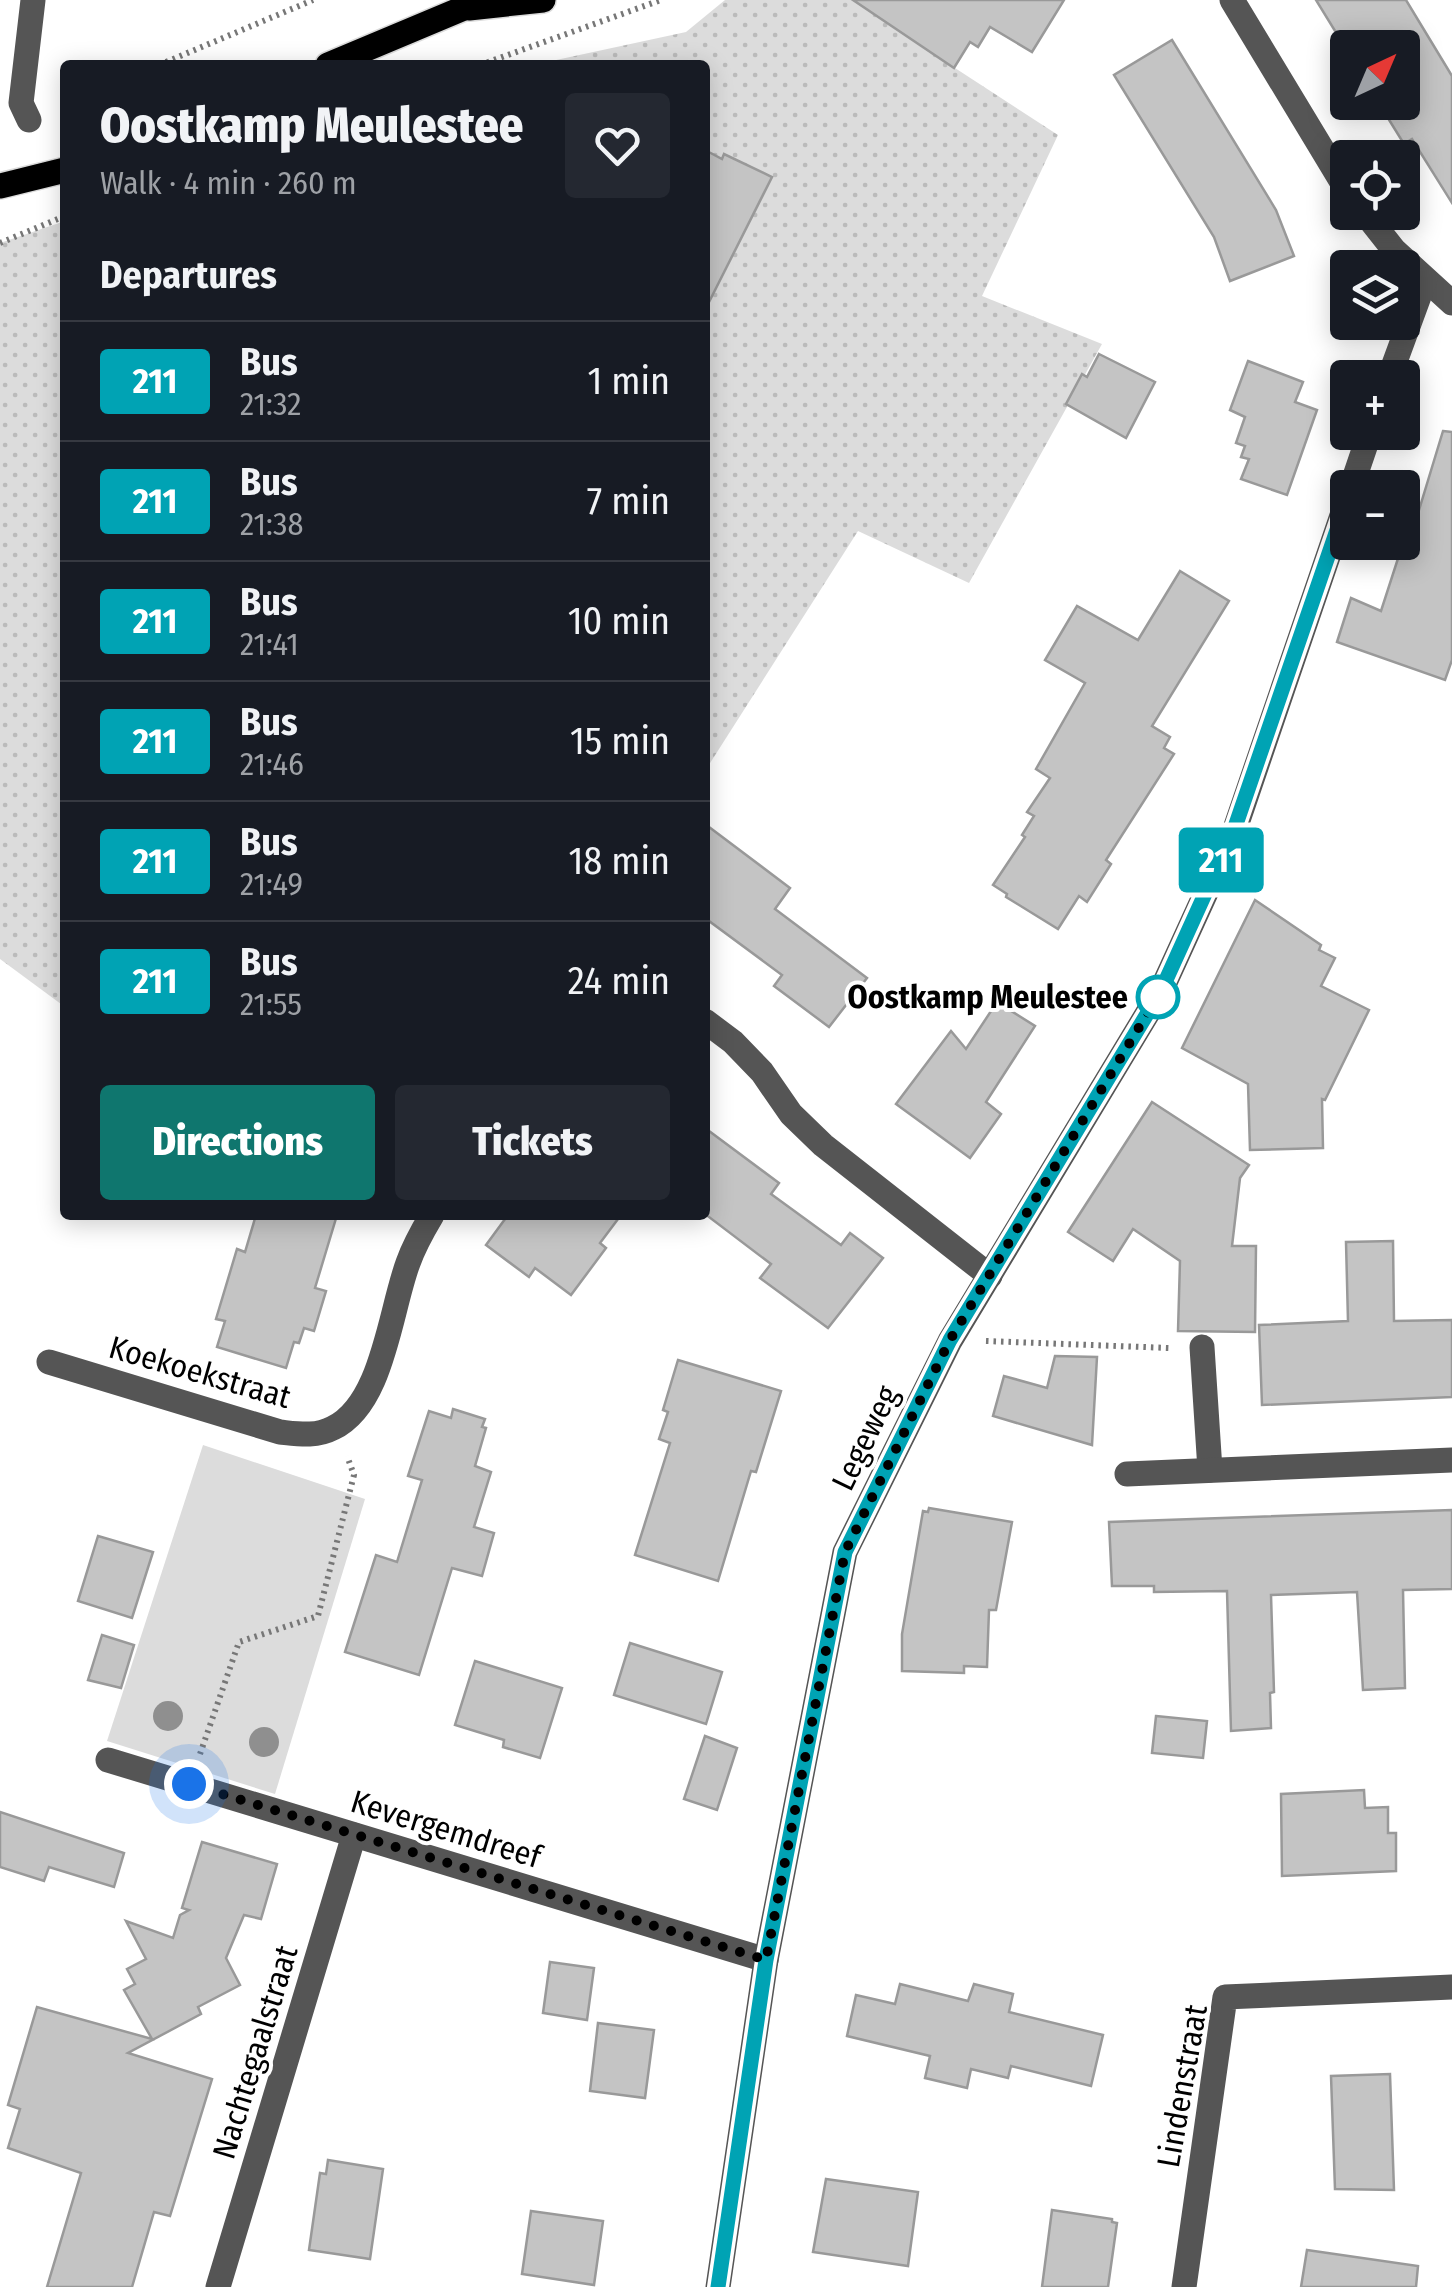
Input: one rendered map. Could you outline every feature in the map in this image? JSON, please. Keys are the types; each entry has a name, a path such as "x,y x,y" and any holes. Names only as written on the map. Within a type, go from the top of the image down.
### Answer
{"main road":[{"path":"340,60 475,3 542,0"},
{"path":"0,186 60,171"}],"street":[{"path":"29,120 21,102 34,0"},
{"path":"1232,0 1330,162"},
{"path":"1378,230 1394,250 1452,303"},
{"path":"1396,360 1426,280"},
{"name":"Legeweg","path":"718,2287 766,1960 845,1552 950,1340 1161,991 1234,830 1330,549"},
{"path":"710,1025 752,1062 791,1114 823,1144 990,1276"},
{"path":"336,1427 367,1394 408,1262 429,1220"},
{"path":"1202,1348 1210,1470"},
{"name":"Koekoekstraat","path":"49,1362 280,1432 320,1434 336,1427"},
{"path":"1127,1474 1452,1460"},
{"name":"Kevergemdreef","path":"108,1760 766,1960"},
{"name":"Nachtegaalstraat","path":"218,2287 354,1835"},
{"name":"Lindenstraat","path":"1184,2287 1224,1996 1452,1987"}],"path":[{"path":"171,60 313,0"},
{"path":"494,60 661,0"},
{"path":"0,243 60,218"},
{"path":"950,1340 1202,1348"},
{"path":"189,1784 239,1642 318,1616 354,1476 336,1427"}],"shaded area":[{"path":"725,0 867,0 878,16 895,29 1058,135 982,296 1102,344 969,583 858,531 710,763 710,60 556,60 686,32"},
{"path":"60,223 60,1003 0,959 0,243"},
{"path":"203,1445 365,1499 275,1794 107,1741"}],"building":[{"path":"853,0 1064,0 1032,52 990,27 978,47 970,42 954,68"},
{"path":"1316,0 1406,0 1452,76 1452,203 1420,152 1420,140 1402,140 1389,120 1420,120 1420,30 1334,30"},
{"path":"1172,40 1276,210 1294,256 1230,281 1214,237 1114,75"},
{"path":"710,153 722,159 724,154 772,177 710,300"},
{"path":"1099,354 1155,382 1126,438 1066,404 1082,374 1087,377"},
{"path":"1248,361 1303,382 1295,402 1317,410 1287,495 1241,479 1249,459 1241,457 1245,446 1236,443 1245,417 1230,410"},
{"path":"1443,431 1452,432 1452,660 1445,680 1337,642 1351,598 1381,611 1398,560 1420,560 1420,507"},
{"path":"1180,571 1229,601 1152,726 1170,737 1164,748 1174,754 1106,860 1111,864 1087,902 1079,896 1058,929 993,885 1025,837 1022,835 1034,816 1027,812 1050,778 1036,769 1085,683 1045,660 1077,606 1138,640"},
{"path":"710,828 790,888 775,909 867,978 829,1027 774,986 782,975 710,922"},
{"path":"1255,900 1335,958 1321,986 1369,1010 1325,1100 1322,1099 1323,1148 1250,1150 1248,1084 1182,1048"},
{"path":"997,1002 1035,1026 986,1102 1001,1114 970,1158 896,1104 951,1031 966,1049"},
{"path":"1152,1102 1249,1165 1240,1178 1232,1246 1256,1246 1255,1332 1178,1331 1180,1261 1133,1229 1113,1261 1068,1232"},
{"path":"710,1132 779,1183 771,1194 841,1245 850,1233 883,1258 828,1328 760,1278 771,1264 710,1218"},
{"path":"255,1220 335,1220 315,1288 326,1291 314,1331 304,1328 299,1343 294,1342 286,1368 217,1347 225,1321 216,1319 237,1249 245,1252"},
{"path":"504,1220 617,1220 600,1243 606,1248 571,1295 535,1268 529,1277 486,1245"},
{"path":"1393,1241 1394,1321 1452,1320 1452,1397 1262,1405 1259,1325 1348,1321 1346,1242"},
{"path":"1055,1356 1097,1357 1092,1445 993,1416 1004,1376 1047,1388"},
{"path":"678,1360 781,1391 756,1472 751,1471 718,1581 635,1555 670,1443 659,1439"},
{"path":"453,1409 485,1419 475,1466 491,1472 474,1527 494,1533 482,1576 452,1568 419,1675 345,1652 376,1555 397,1562 422,1480 408,1476 429,1411 451,1418"},
{"path":"929,1508 1012,1522 996,1610 989,1610 987,1667 964,1666 964,1673 902,1671 902,1634 923,1511 928,1512"},
{"path":"1452,1510 1452,1589 1403,1590 1405,1688 1363,1690 1357,1592 1271,1595 1271,1728 1231,1731 1227,1591 1154,1592 1154,1586 1112,1586 1109,1522"},
{"path":"98,1536 153,1552 132,1618 78,1601"},
{"path":"102,1635 134,1645 121,1688 88,1680"},
{"path":"630,1643 722,1672 706,1724 614,1695"},
{"path":"475,1661 562,1688 540,1758 503,1747 504,1740 455,1725"},
{"path":"1156,1716 1207,1721 1203,1758 1152,1753"},
{"path":"705,1736 737,1748 717,1810 684,1799"},
{"path":"1364,1790 1365,1808 1388,1807 1388,1833 1396,1833 1396,1871 1282,1876 1281,1794"},
{"path":"0,1812 124,1853 114,1887 49,1867 44,1881 0,1867"},
{"path":"202,1842 277,1864 261,1919 244,1915 226,1958 240,1985 198,2007 201,2014 128,2053 212,2079 170,2216 154,2212 132,2287 47,2287 81,2173 8,2148 20,2109 8,2105 37,2007 152,2039 124,1990 135,1984 127,1969 146,1959 126,1921 173,1938 180,1915 189,1910 182,1908"},
{"path":"550,1962 594,1968 587,2020 543,2013"},
{"path":"900,1984 968,2001 974,1984 1013,1994 1009,2012 1103,2035 1091,2086 1011,2066 1008,2078 971,2069 967,2088 925,2078 930,2056 847,2036 856,1995 895,2004"},
{"path":"598,2023 654,2030 645,2098 590,2091"},
{"path":"1390,2074 1394,2190 1335,2189 1331,2076"},
{"path":"328,2160 383,2169 370,2259 309,2250 320,2173 326,2174"},
{"path":"826,2179 918,2192 908,2266 813,2252"},
{"path":"1052,2210 1117,2223 1108,2287 1042,2287"},
{"path":"531,2211 603,2221 594,2285 522,2274"},
{"path":"1307,2250 1418,2266 1416,2287 1301,2287"}],"bus line":[{"name":"211","path":"718,2287 766,1960 845,1552 950,1340 1161,991 1234,830 1330,549"}],"place":[{"name":"Oostkamp Meulestee","path":"1158,997"}],"route":[{"path":"189,1784 766,1960 845,1552 950,1340 1161,991 1158,997"}]}
